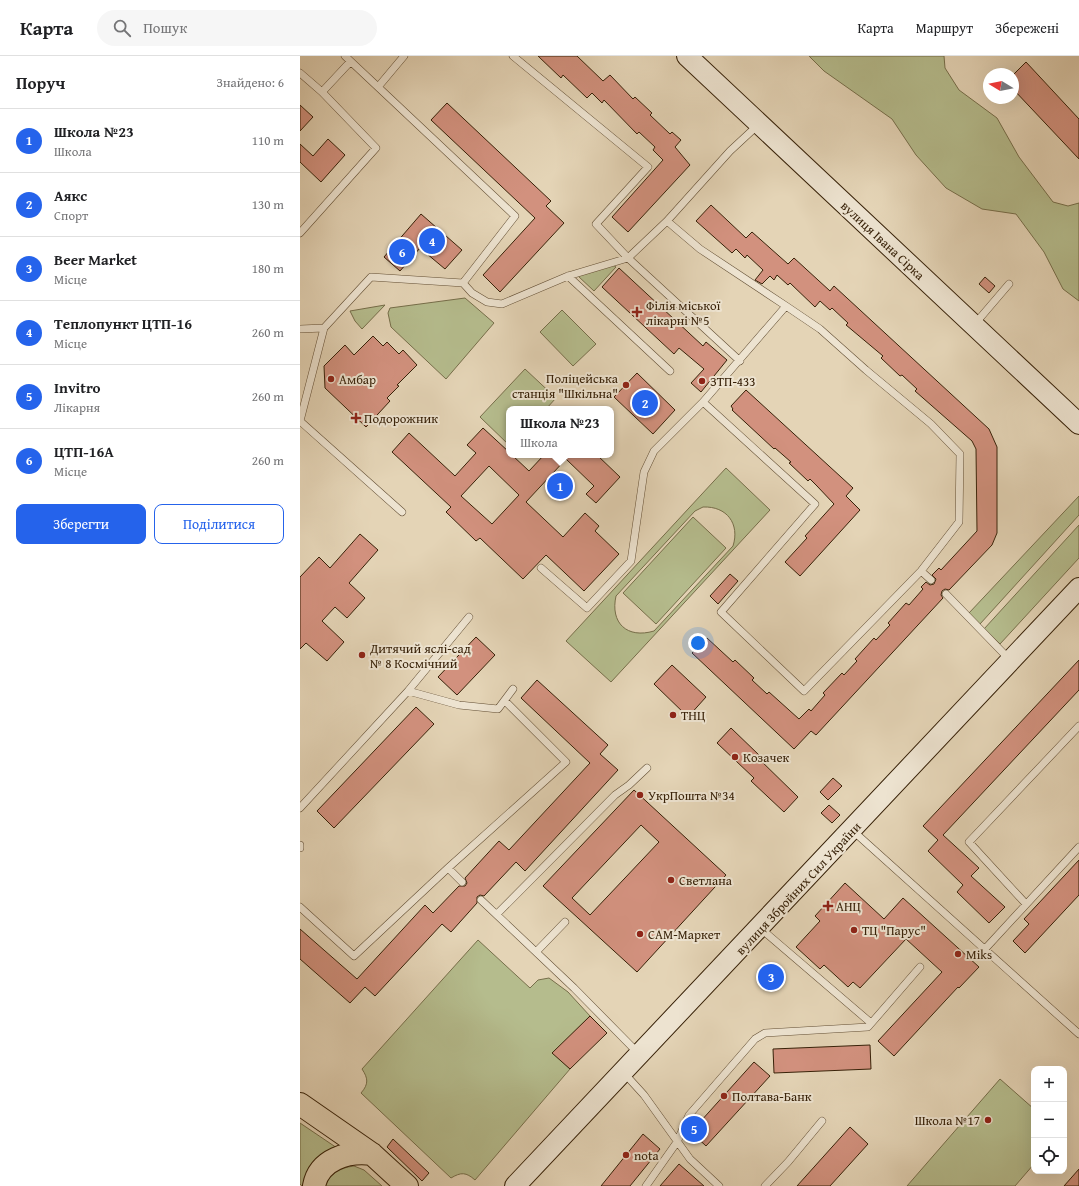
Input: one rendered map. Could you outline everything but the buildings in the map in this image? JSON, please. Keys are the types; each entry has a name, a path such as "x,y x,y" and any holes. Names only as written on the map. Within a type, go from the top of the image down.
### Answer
{"main road":[{"path":"300,1104 372,1154 407,1186"},
{"path":"314,1186 322,1170 332,1160 344,1154 358,1152 372,1154"}],"street":[{"name":"вулиця Івана Сірка","path":"687,56 1079,424"},
{"name":"вулиця Збройних Сил України","path":"515,1186 1011,662 1079,588"}],"lane":[{"path":"378,86 404,56"},
{"path":"513,56 648,167 596,224 628,258 740,361"},
{"path":"322,92 348,59 514,216 463,283"},
{"path":"300,73 322,92 376,148 300,233"},
{"path":"402,512 300,421 324,328 371,277 463,283 472,293 487,302 502,304 568,276 628,258 666,221 730,151 760,124"},
{"path":"666,221 700,249 820,329 866,370 932,424 960,454 959,522 921,571 804,691 721,612 815,504 703,402"},
{"path":"568,276 670,371"},
{"path":"974,325 1009,284"},
{"path":"541,568 587,608 631,561 644,472 654,451 703,402 786,306"},
{"path":"300,329 324,328"},
{"path":"921,571 931,580"},
{"path":"946,594 1011,662"},
{"path":"300,808 408,691 469,617"},
{"path":"408,691 459,705 498,709 513,689"},
{"path":"300,907 354,956 448,868 566,762 505,701"},
{"path":"1026,904 969,842 1079,726"},
{"path":"497,914 615,795 648,768"},
{"path":"852,830 1079,1034"},
{"path":"985,949 1079,847"},
{"path":"448,868 462,882"},
{"path":"481,900 536,952 639,1055"},
{"path":"536,952 565,922"},
{"path":"760,928 871,1023"},
{"path":"646,1186 677,1142 689,1115 754,1039 765,1033 868,1027 920,967"},
{"path":"624,1072 644,1095 690,1159 719,1186"},
{"path":"765,1186 788,1162 822,1121"}],"green space":[{"path":"809,56 944,56 945,68 959,90 997,118 1019,157 1053,202 1068,206 1079,203 1079,301 1063,289 1044,252 1016,214 982,209 946,188 916,155 892,119 824,71"},
{"path":"613,265 616,267 594,291 578,276"},
{"path":"465,298 494,323 446,379 391,327 388,313 390,308"},
{"path":"385,305 362,329 355,321 350,311"},
{"path":"562,310 596,344 573,366 540,332"},
{"path":"525,369 556,398 549,406 506,406 506,442 480,417"},
{"path":"726,468 770,510 611,682 566,641","holes":["703,507 711,507 725,513 730,518 735,530 733,546 654,631 636,633 623,627 618,621 616,614 616,596 695,511"]},
{"path":"1079,496 1079,515 980,624 969,613"},
{"path":"693,517 726,548 656,624 623,593"},
{"path":"1079,525 1079,558 1000,644 984,629"},
{"path":"478,940 530,988 538,980 549,978 568,992 590,1016 553,1053 570,1069 475,1180 466,1174 461,1174 451,1178 361,1093 367,1081 366,1075 362,1069"},
{"path":"1000,1079 1031,1106 1031,1167 1015,1186 907,1186"},
{"path":"300,1123 340,1150 307,1186 302,1186 300,1184"},
{"path":"354,1166 364,1170 382,1186 324,1186 336,1172 344,1168"}],"place":[{"name":"Теплопункт ЦТП-16","path":"432,241"},
{"name":"ЦТП-16А","path":"402,252"},
{"name":"Філія міської лікарні №5","path":"637,312"},
{"name":"Амбар","path":"331,379"},
{"name":"ЗТП-433","path":"702,381"},
{"name":"Поліцейська станція \"Шкільна\"","path":"626,385"},
{"name":"Аякс","path":"645,403"},
{"name":"Подорожник","path":"356,418"},
{"name":"Школа №23","path":"560,486"},
{"name":"Дитячий яслі-сад № 8 Космічний","path":"362,655"},
{"name":"ТНЦ","path":"673,715"},
{"name":"Козачек","path":"735,757"},
{"name":"УкрПошта №34","path":"640,795"},
{"name":"Светлана","path":"671,880"},
{"name":"АНЦ","path":"828,906"},
{"name":"ТЦ \"Парус\"","path":"854,930"},
{"name":"САМ-Маркет","path":"640,934"},
{"name":"Miks","path":"958,954"},
{"name":"Beer Market","path":"771,977"},
{"name":"Полтава-Банк","path":"724,1096"},
{"name":"Школа №17","path":"988,1120"},
{"name":"Invitro","path":"694,1129"},
{"name":"nota","path":"626,1155"}]}
